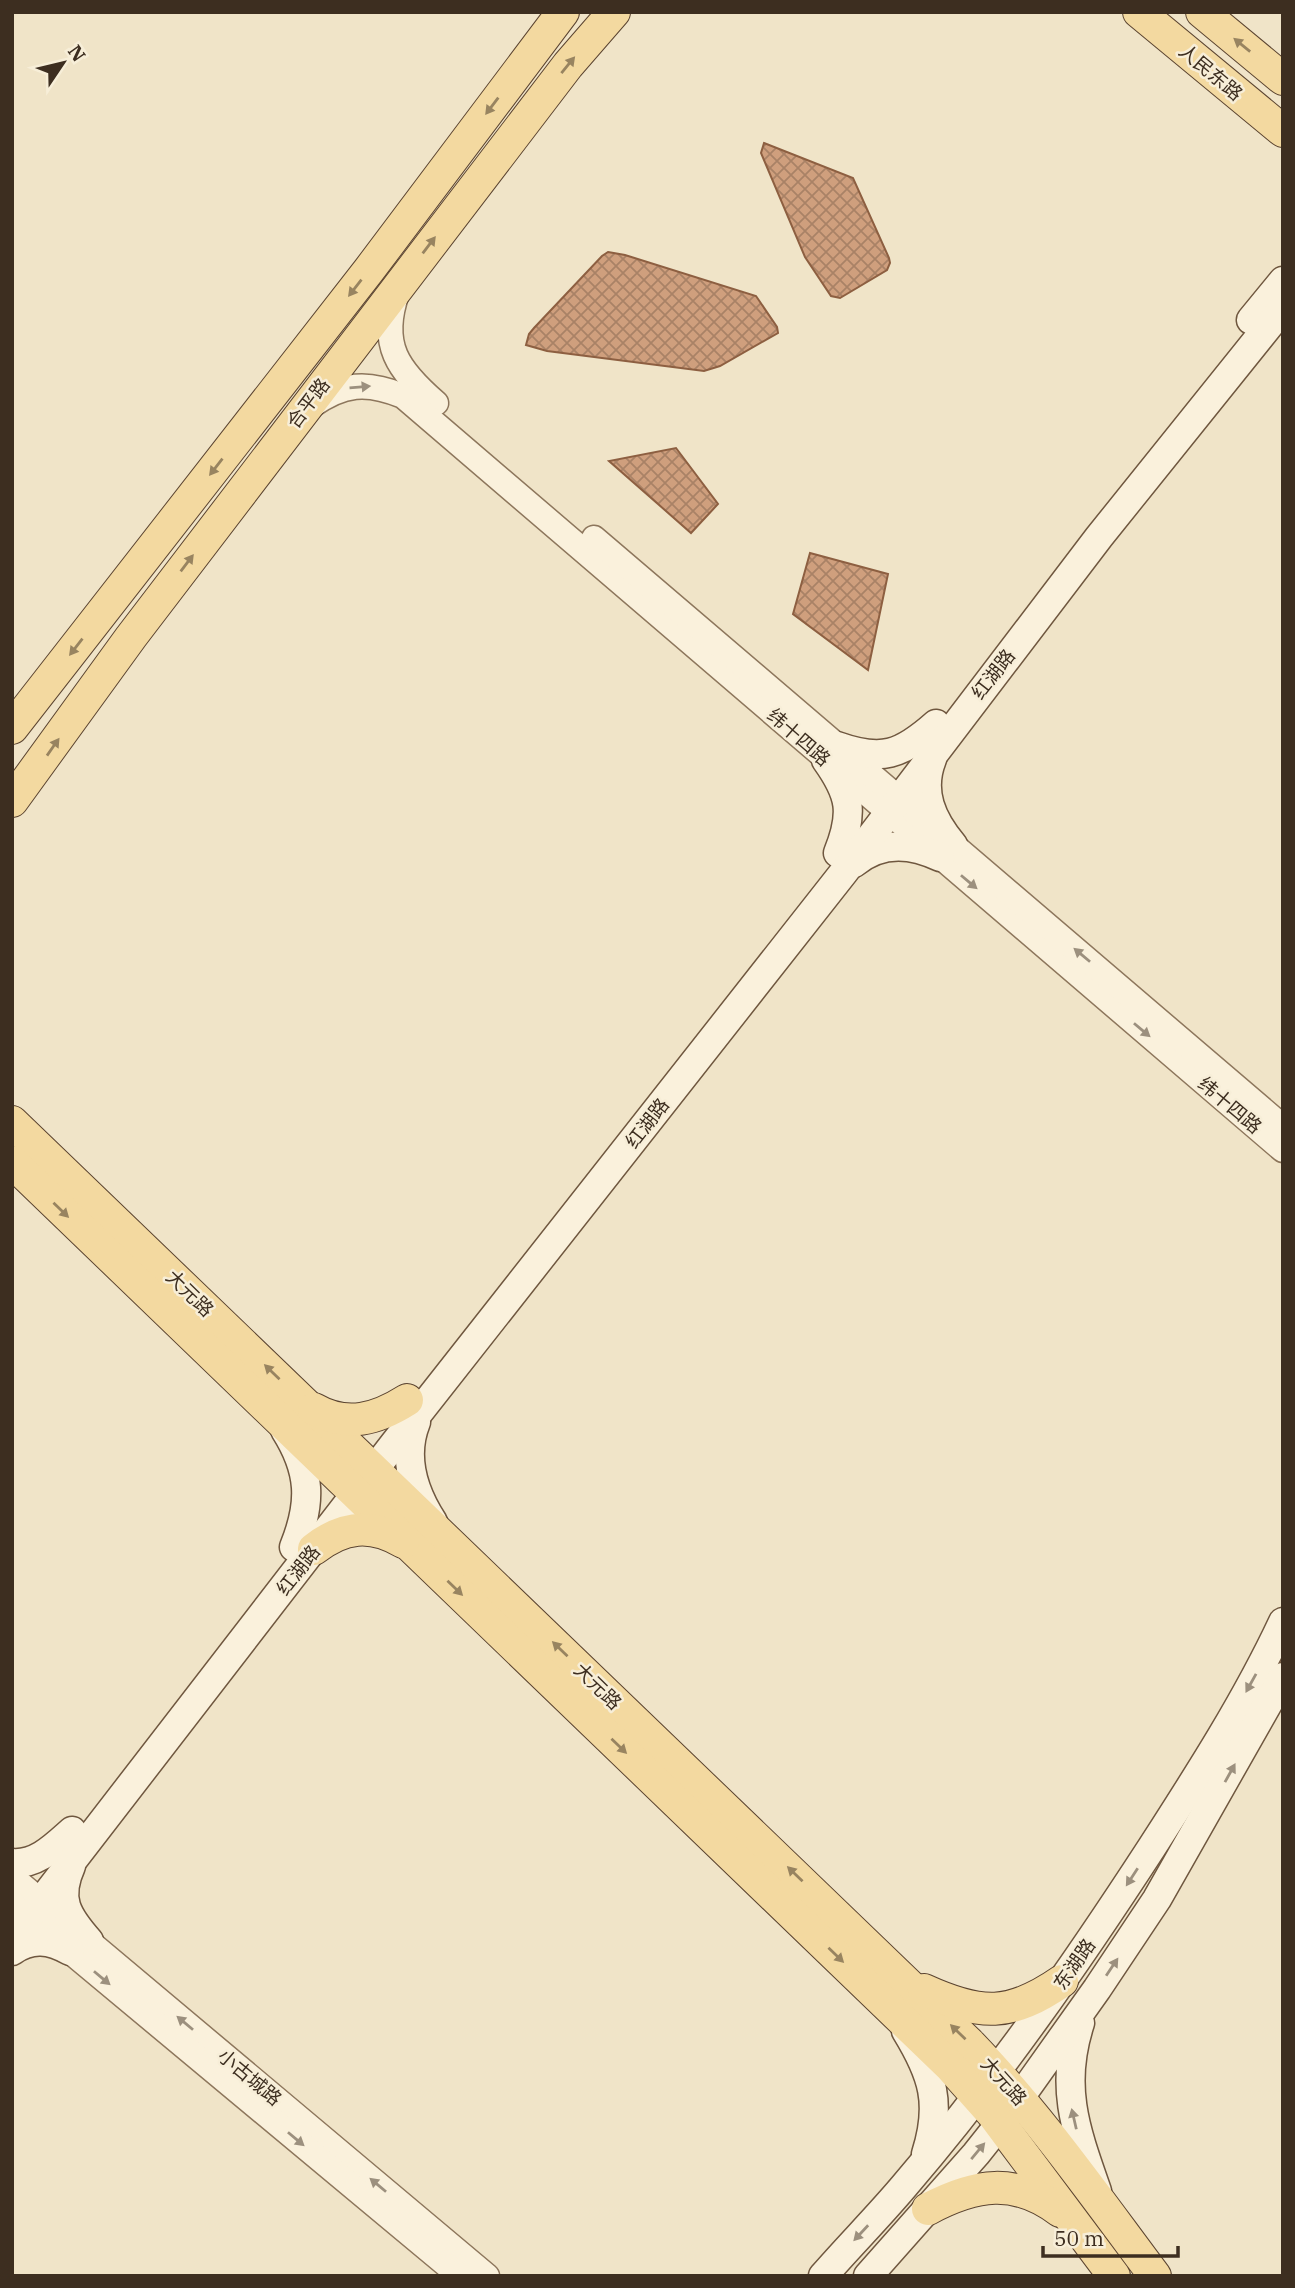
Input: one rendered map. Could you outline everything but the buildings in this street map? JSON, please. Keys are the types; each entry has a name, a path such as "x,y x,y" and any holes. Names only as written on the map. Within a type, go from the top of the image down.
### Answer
{"main road":[{"name":"合平路","path":"12,728 369,270 563,12"},
{"name":"合平路","path":"12,801 131,637 299,415 568,65 614,12"},
{"name":"人民东路","path":"1139,12 1283,131"},
{"name":"人民东路","path":"1202,12 1283,79"},
{"name":"红湖路","path":"12,1939 21,1900 73,1845 414,1405 841,862 936,736 1086,525 1283,281"},
{"name":"红湖路","path":"936,736 1283,308"},
{"path":"936,736 926,792 947,851 893,846 841,862 849,821 848,801 832,753 878,756 936,736"},
{"name":"大元路","path":"12,1122 292,1412"},
{"name":"大元路","path":"12,1162 292,1412 897,1993 996,2071 1020,2098 1155,2276"},
{"path":"414,1405 410,1441 412,1478 421,1500 430,1544 384,1533 348,1530 304,1548 303,1525 307,1492 292,1412 353,1421 370,1419 414,1405"},
{"name":"东湖路","path":"823,2276 889,2203 977,2096 1091,1940 1211,1755 1283,1622"},
{"name":"东湖路","path":"868,2276 1000,2124 1088,2001 1157,1899 1283,1676"},
{"path":"12,1863 20,1863 73,1845"},
{"path":"12,1951 32,1941 80,1946 64,1899 63,1886 73,1845"},
{"path":"923,2163 936,2112 932,2085 925,2064 913,2043 897,1993 990,2010 1012,2007 1039,1997 1062,1981"},
{"path":"1062,1981 1065,1997 1072,2003 1088,2001"},
{"name":"大元路","path":"897,1993 951,2067 1000,2124 1114,2276"},
{"path":"1088,2001 1073,2049 1070,2101 1078,2136 1103,2206"},
{"path":"889,2203 902,2199 913,2206 916,2218 921,2218 967,2190 995,2187 1026,2191 1048,2202 1073,2220"}],"street":[{"name":"纬十四路","path":"401,282 392,311 390,337 393,353 401,370 414,384 887,801 1283,1127"},
{"name":"纬十四路","path":"299,415 336,392 360,385 382,387 403,396 832,753"},
{"name":"纬十四路","path":"947,851 1283,1150"},
{"name":"小古城路","path":"21,1900 487,2276"},
{"name":"小古城路","path":"80,1946 460,2276"}]}
